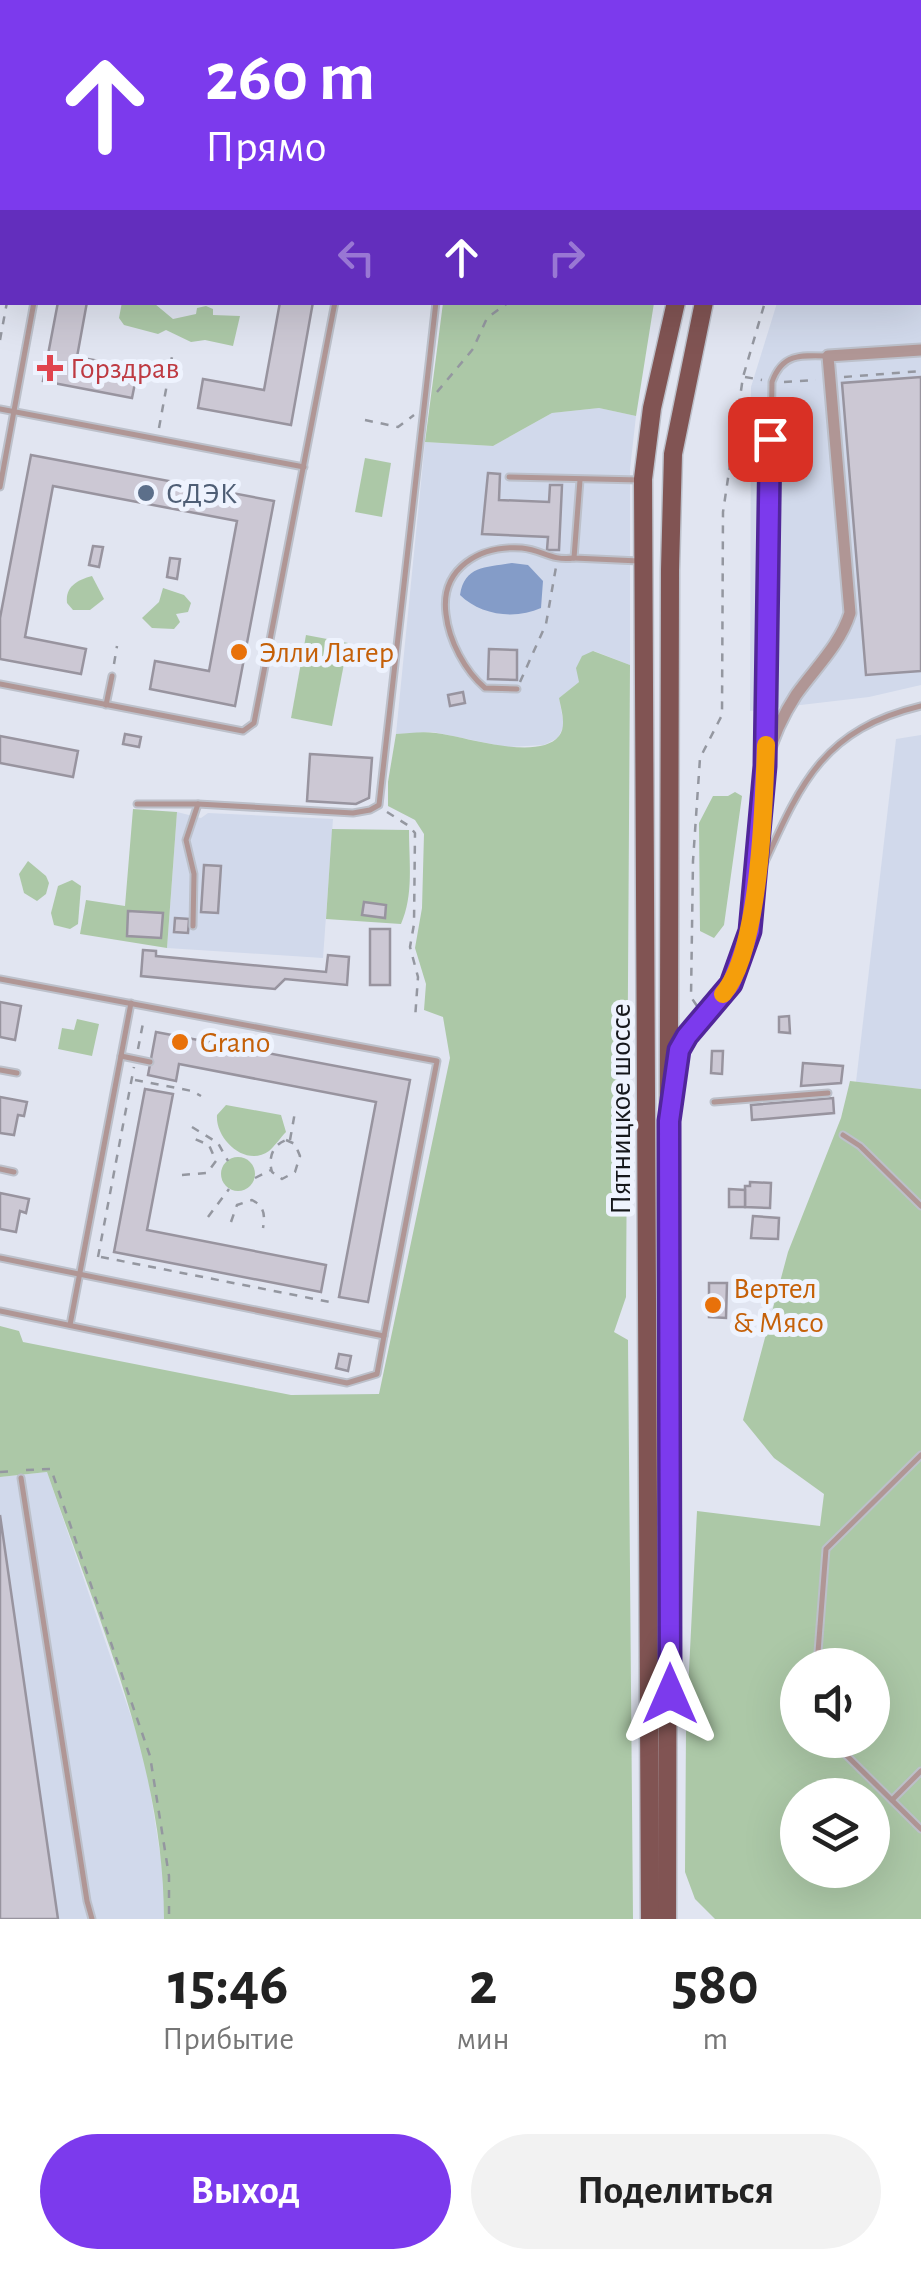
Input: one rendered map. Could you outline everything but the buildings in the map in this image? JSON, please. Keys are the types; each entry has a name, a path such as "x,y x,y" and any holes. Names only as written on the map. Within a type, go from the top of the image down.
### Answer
{"main road":[{"name":"Пятницкое шоссе","path":"650,1919 643,480 652,408 675,305"},
{"name":"Пятницкое шоссе","path":"668,1919 670,570 673,454 703,305"}],"street":[{"path":"669,1121 679,1050 731,984 750,931 765,766 794,698 844,632 850,612 828,356 921,350"}],"lane":[{"path":"0,488 33,305"},
{"path":"0,684 243,732 254,724 334,305"},
{"path":"137,804 353,813 378,804 436,305"},
{"path":"765,766 772,382 776,370 788,358 828,356"},
{"path":"0,409 304,467"},
{"path":"509,477 643,480"},
{"path":"574,558 580,480"},
{"path":"516,689 485,688 460,656 445,612 451,575 471,558 495,550 525,548 557,560 643,561"},
{"path":"106,705 112,676"},
{"path":"755,883 809,773 828,752 893,712 921,706"},
{"path":"193,926 194,874 186,840 198,804"},
{"path":"0,979 436,1060 378,1374 348,1383 0,1311"},
{"path":"70,1324 132,1003"},
{"path":"121,1056 150,1062"},
{"path":"0,1070 17,1073"},
{"path":"714,1102 828,1093"},
{"path":"843,1136 860,1146 921,1206"},
{"path":"0,1169 14,1172"},
{"path":"0,1258 384,1336"},
{"path":"818,1648 826,1550 921,1455"},
{"path":"22,1478 92,1919"},
{"path":"849,1758 921,1829"},
{"path":"892,1800 921,1771"}],"path":[{"path":"0,340 6,305"},
{"path":"364,420 398,427 423,408 473,350 487,318 505,305"},
{"path":"707,1011 696,1006 690,997 700,758 722,715 723,512 743,377 765,305"},
{"path":"158,439 173,350"},
{"path":"516,689 546,624 557,560"},
{"path":"112,676 118,646"},
{"path":"378,804 414,833 414,924 410,948 418,977 414,1019"},
{"path":"146,1006 98,1256 330,1302"},
{"path":"132,1079 200,1096"},
{"path":"290,1140 295,1112"},
{"path":"192,1128 218,1143 228,1160"},
{"path":"182,1175 206,1174 216,1161 209,1146 190,1137"},
{"path":"272,1170 274,1150 282,1141 290,1140"},
{"path":"272,1170 282,1179 295,1172 300,1156 290,1140"},
{"path":"255,1178 272,1170"},
{"path":"208,1218 229,1189"},
{"path":"231,1222 238,1205 252,1200 264,1212 263,1228"},
{"path":"0,1472 51,1469 150,1756 168,1876 169,1919"}],"shaded area":[{"path":"776,305 921,305 921,685 869,697 750,711 751,387"},
{"path":"599,408 636,416 630,469 630,665 594,651 579,682 559,698 564,725 558,738 544,745 506,747 433,732 396,734 425,442 493,446 552,413"},
{"path":"921,735 921,1089 856,1082 896,739"},
{"path":"177,812 201,818 208,813 333,819 323,958 167,948"},
{"path":"47,1472 145,1757 164,1879 164,1919 0,1919 0,1477"}],"green space":[{"path":"121,305 156,305 173,319 196,314 197,308 206,306 213,309 213,315 240,316 233,346 205,340 191,342 166,330 158,334 124,325 119,318"},
{"path":"443,305 654,305 636,416 599,408 552,413 493,446 425,442"},
{"path":"365,458 391,463 382,517 355,512"},
{"path":"92,576 104,599 90,610 73,610 67,603 70,588"},
{"path":"163,588 184,595 191,603 188,612 176,614 180,622 174,629 152,628 142,618 159,602"},
{"path":"306,635 348,643 332,726 291,718"},
{"path":"593,651 630,665 626,1297 614,1332 628,1340 633,1919 164,1919 153,1804 140,1748 106,1636 47,1472 0,1477 0,1326 19,1331 23,1342 291,1395 379,1394 450,1058 443,1017 424,1010 426,984 415,948 422,908 424,834 415,820 388,806 396,734 431,732 518,747 549,743 563,727 559,698 579,682 576,668 582,656"},
{"path":"735,792 742,796 724,925 714,938 700,931 699,823 713,796"},
{"path":"133,809 177,812 167,948 80,934 86,900 125,906"},
{"path":"332,829 409,830 409,890 401,924 326,919"},
{"path":"28,861 49,883 46,894 37,901 24,893 19,874"},
{"path":"72,880 81,886 78,924 70,929 54,925 51,913 58,886"},
{"path":"77,1019 99,1024 92,1056 58,1049 62,1028 74,1030"},
{"path":"850,1081 921,1089 921,1919 715,1919 695,1899 685,1872 686,1730 697,1511 820,1526 824,1494 774,1458 743,1420 788,1252 841,1118"},
{"path":"226,1105 281,1115 286,1132 269,1151 251,1156 242,1153 227,1141 218,1124 217,1115"},
{"path":"238,1157 250,1162 255,1174 250,1186 238,1191 226,1186 221,1174 226,1162"}],"water":[{"path":"512,563 528,565 543,581 541,608 520,614 498,614 477,607 460,595 472,573"}],"slow traffic":[{"path":"723,994 741,964 750,931 766,745"}],"place":[{"name":"Горздрав","path":"50,368"},
{"name":"СДЭК","path":"146,493"},
{"name":"Элли Лагер","path":"239,652"},
{"name":"Grano","path":"180,1042"},
{"name":"Вертел & Мясо","path":"713,1305"}],"route":[{"path":"670,1694 669,1121 679,1050 731,984 750,931 769,678 770,439"}]}
